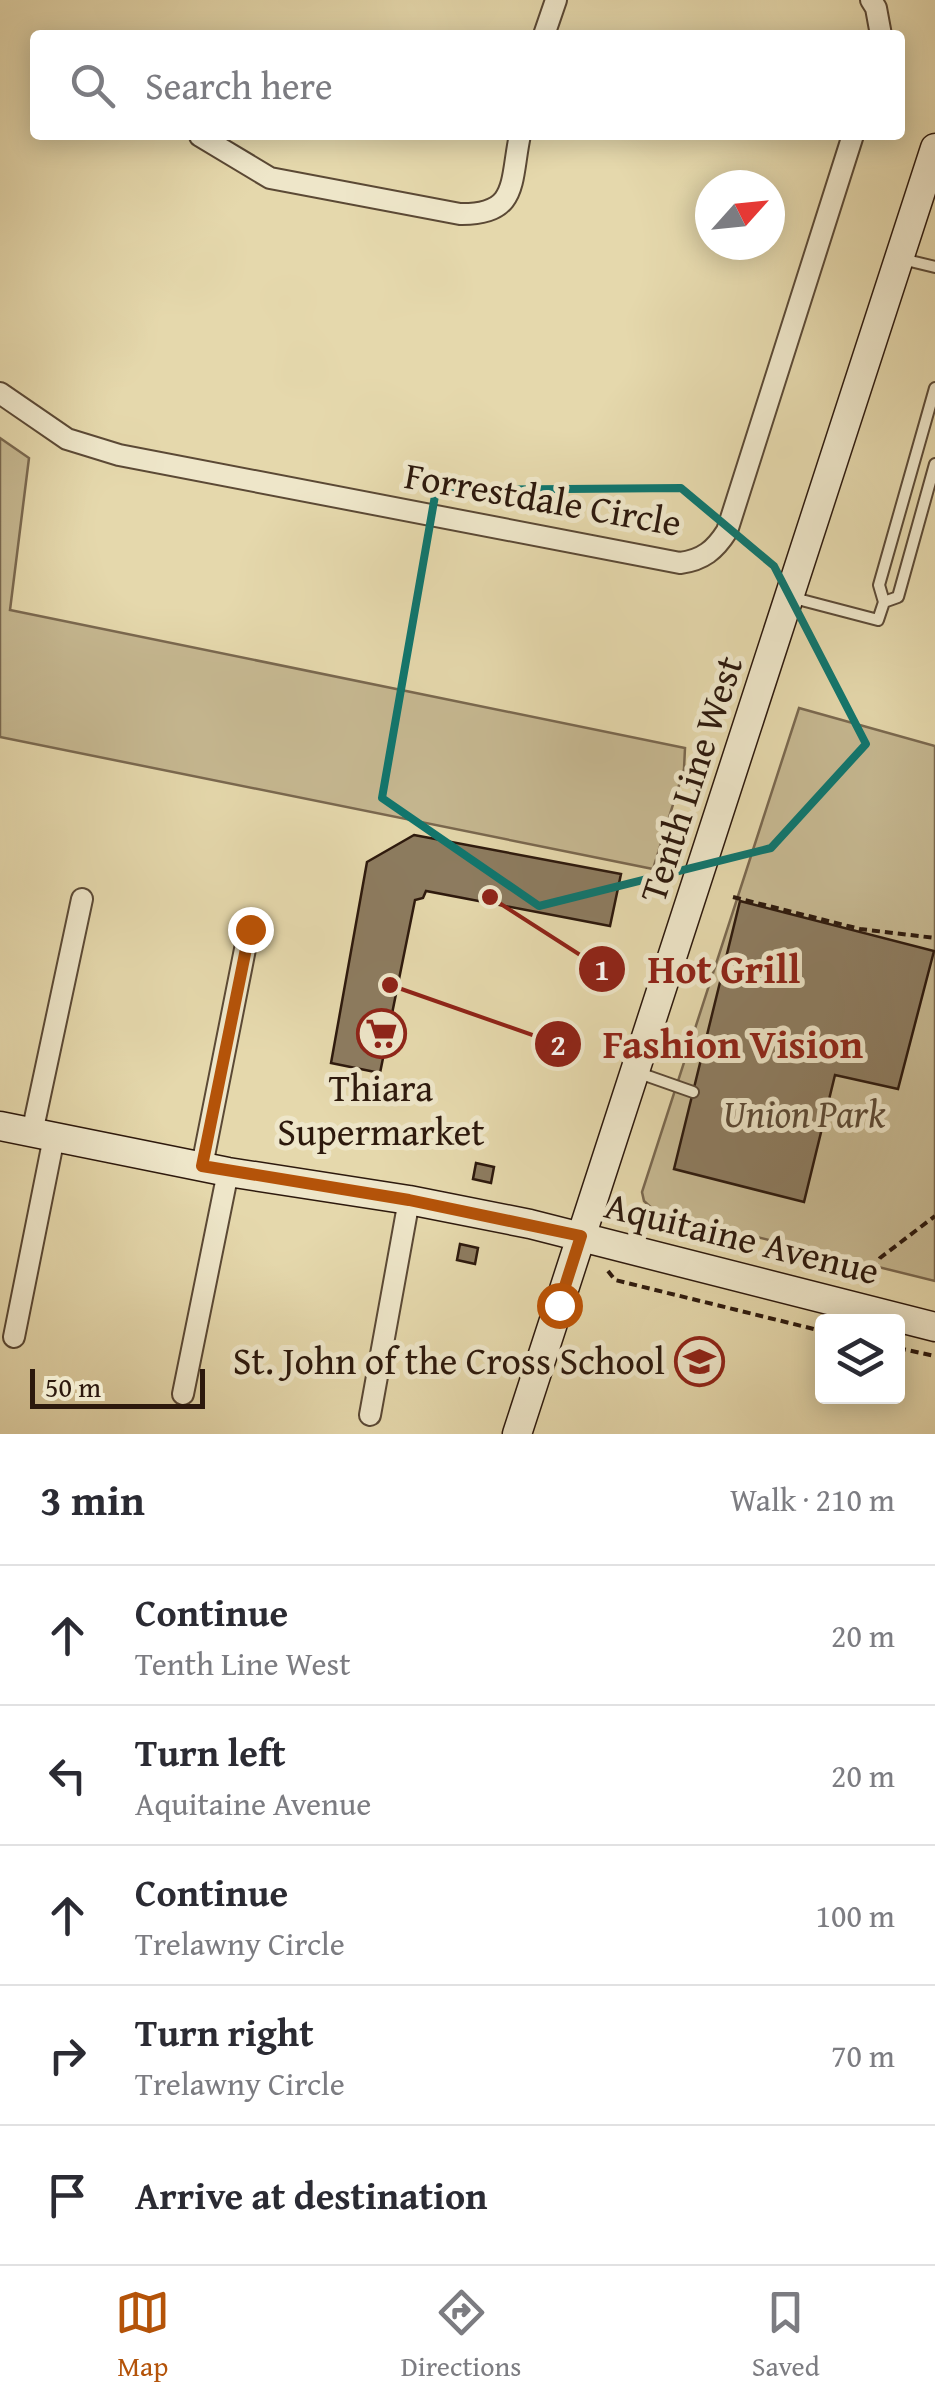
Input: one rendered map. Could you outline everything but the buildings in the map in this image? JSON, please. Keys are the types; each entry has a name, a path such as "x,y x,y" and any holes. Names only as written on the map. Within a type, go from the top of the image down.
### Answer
{"street":[{"path":"546,30 556,0"},
{"path":"871,0 881,30"},
{"path":"207,140 270,178 460,214 494,210 506,200 519,140"},
{"name":"Forrestdale Circle","path":"0,393 68,439 119,455 680,563 694,561 717,546 728,531 851,140"},
{"name":"Tenth Line West","path":"517,1434 935,148"},
{"path":"14,1337 82,898"},
{"path":"183,1394 250,929"},
{"name":"Aquitaine Avenue","path":"0,1126 214,1169 530,1224 935,1327"},
{"path":"370,1415 409,1200"}],"lane":[{"path":"900,258 935,267"},
{"path":"790,598 878,620 884,602 879,585 935,388"},
{"path":"884,602 898,596 935,464"},
{"path":"633,1071 693,1092"}],"path":[{"path":"733,897 860,930 935,938"},
{"path":"872,1270 880,1258 935,1216"},
{"path":"581,1236 615,1280 815,1329"},
{"path":"905,1350 935,1356"}],"highlighted area":[{"path":"681,488 774,566 866,744 771,848 539,906 382,798 436,490"}],"green space":[{"path":"0,438 29,458 10,610 685,748 684,769 653,869 0,737"},
{"name":"Union Park","path":"799,708 935,746 935,1281 656,1212 644,1201 642,1192"}],"place":[{"name":"Hot Grill","path":"490,897"},
{"name":"Fashion Vision","path":"390,985"},
{"name":"Thiara Supermarket","path":"381,1034"},
{"name":"St. John of the Cross School","path":"700,1361"}],"route":[{"path":"250,929 202,1166 409,1200 581,1236 559,1305"}]}
